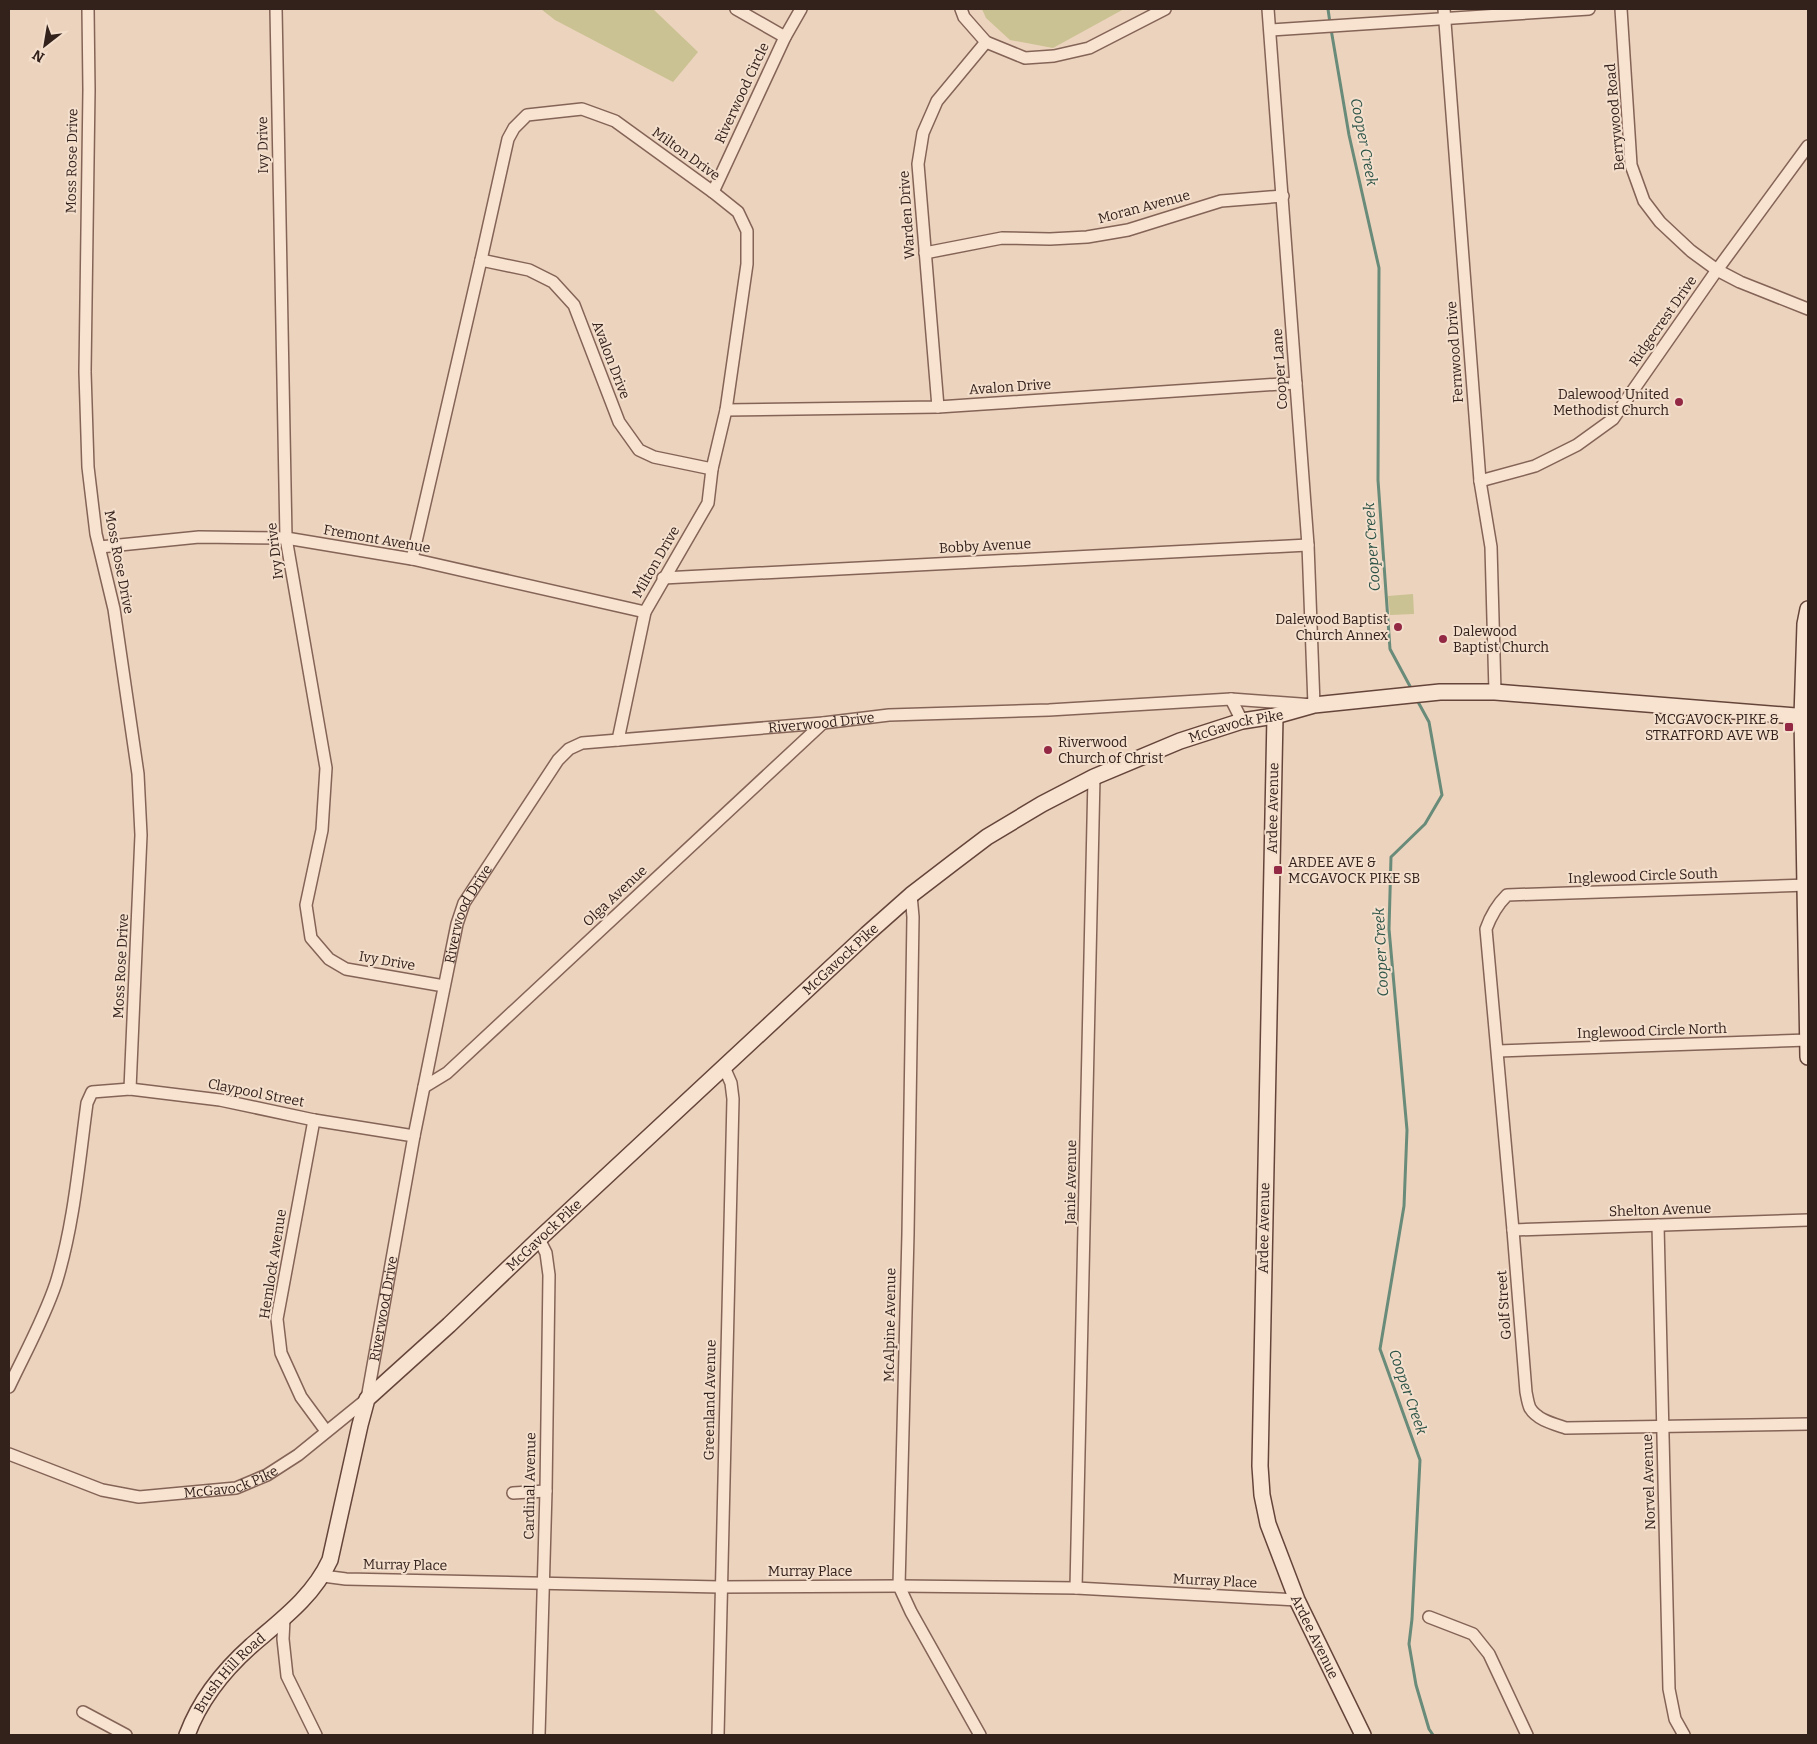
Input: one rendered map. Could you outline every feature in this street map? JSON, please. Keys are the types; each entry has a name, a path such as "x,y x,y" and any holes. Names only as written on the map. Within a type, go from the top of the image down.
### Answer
{"street":[{"name":"Moss Rose Drive","path":"88,9 89,90 85,411 88,466 96,534 114,610 138,774 141,835 130,1089"},
{"name":"Ivy Drive","path":"276,9 286,538 326,768 322,830 306,905 311,938 329,959 346,969 444,986"},
{"path":"736,9 785,37"},
{"name":"Riverwood Circle","path":"713,192 785,37 801,9"},
{"path":"960,9 964,17 986,42 1025,58 1054,56 1089,48 1165,9"},
{"name":"Cooper Lane","path":"1268,9 1308,545 1314,705"},
{"path":"1270,30 1444,14 1589,9"},
{"name":"Berrywood Road","path":"1621,9 1631,165 1644,201 1660,222 1691,251 1717,270 1740,282 1808,309"},
{"name":"Fernwood Drive","path":"1444,14 1480,481 1491,547 1495,692"},
{"name":"Warden Drive","path":"938,407 918,164 923,133 936,101 986,42"},
{"name":"Milton Drive","path":"412,559 508,139 514,128 527,115 582,109 615,121 738,212 748,231 747,264 726,410 712,469 708,503 645,612 618,740"},
{"name":"Ridgecrest Drive","path":"1480,481 1535,466 1577,445 1612,419 1717,270 1808,146"},
{"name":"Moran Avenue","path":"924,253 1002,238 1050,239 1087,237 1128,230 1221,201 1282,196"},
{"name":"Avalon Drive","path":"481,260 530,270 553,282 574,305 619,422 639,450 654,457 712,469"},
{"name":"Avalon Drive","path":"726,410 938,407 1296,383"},
{"name":"Fremont Avenue","path":"100,547 199,537 286,538 412,559 645,612"},
{"name":"Bobby Avenue","path":"663,578 1308,545"},
{"path":"1808,609 1805,624 1808,1057"},
{"name":"McGavock Pike","path":"9,1454 102,1490 139,1497 236,1488 267,1475 298,1455 367,1399 911,895 987,837 1042,804 1094,777 1180,741 1242,721 1275,716 1314,705 1432,693 1495,692 1805,717"},
{"path":"1231,699 1242,721"},
{"name":"Riverwood Drive","path":"284,1618 323,1576 330,1560 367,1399 414,1136 457,924 464,903 558,760 569,749 582,743 823,723 889,715 1049,710 1231,699 1314,705"},
{"name":"Ardee Avenue","path":"1268,701 1275,716 1260,1466 1262,1495 1268,1524 1297,1600 1363,1735"},
{"name":"Olga Avenue","path":"424,1087 447,1073 823,723"},
{"name":"Janie Avenue","path":"1076,1588 1094,777"},
{"name":"Inglewood Circle South","path":"1490,917 1497,905 1507,895 1806,885"},
{"name":"McAlpine Avenue","path":"911,895 913,917 908,1234 898,1586 980,1735"},
{"name":"Golf Street","path":"1490,917 1486,929 1514,1230 1526,1392 1530,1409 1549,1422 1566,1428 1808,1424"},
{"name":"Inglewood Circle North","path":"1498,1050 1808,1040"},
{"name":"Greenland Avenue","path":"718,1735 733,1098 731,1083 724,1067"},
{"name":"Claypool Street","path":"9,1387 56,1283 71,1220 87,1103 92,1092 130,1089 220,1100 314,1120 414,1136"},
{"name":"Hemlock Avenue","path":"314,1120 277,1320 281,1353 302,1396 326,1431"},
{"name":"Shelton Avenue","path":"1514,1230 1808,1220"},
{"name":"Norvel Avenue","path":"1658,1225 1669,1690 1675,1719 1684,1735"},
{"name":"Cardinal Avenue","path":"539,1239 546,1253 549,1275 546,1491 539,1735"},
{"path":"513,1493 546,1491"},
{"name":"Murray Place","path":"323,1576 346,1579 720,1587 1076,1588 1297,1600"},
{"path":"1429,1617 1473,1634 1488,1654 1527,1735"},
{"path":"284,1618 283,1639 287,1676 316,1735"},
{"name":"Brush Hill Road","path":"187,1735 209,1690 230,1666 284,1618"},
{"path":"83,1712 126,1735"}],"shaded area":[{"path":"541,9 653,9 698,52 673,82 555,20"},
{"path":"982,9 1124,9 1053,48 1010,40 986,18"},
{"path":"1413,594 1414,614 1390,615 1388,596"}],"waterway":[{"name":"Cooper Creek","path":"1328,9 1330,23"},
{"name":"Cooper Creek","path":"1331,29 1349,135 1379,268 1378,480 1390,649 1412,690"},
{"name":"Cooper Creek","path":"1417,700 1429,722 1442,795 1425,824 1391,857 1389,929 1407,1130 1404,1206 1380,1349 1420,1460 1412,1619 1409,1644 1416,1685 1429,1729 1433,1735"}],"place":[{"name":"Dalewood United Methodist Church","path":"1679,402"},
{"name":"Dalewood Baptist Church Annex","path":"1398,627"},
{"name":"Dalewood Baptist Church","path":"1443,639"},
{"name":"MCGAVOCK PIKE & STRATFORD AVE WB","path":"1789,727"},
{"name":"Riverwood Church of Christ","path":"1048,750"},
{"name":"ARDEE AVE & MCGAVOCK PIKE SB","path":"1278,870"}]}
